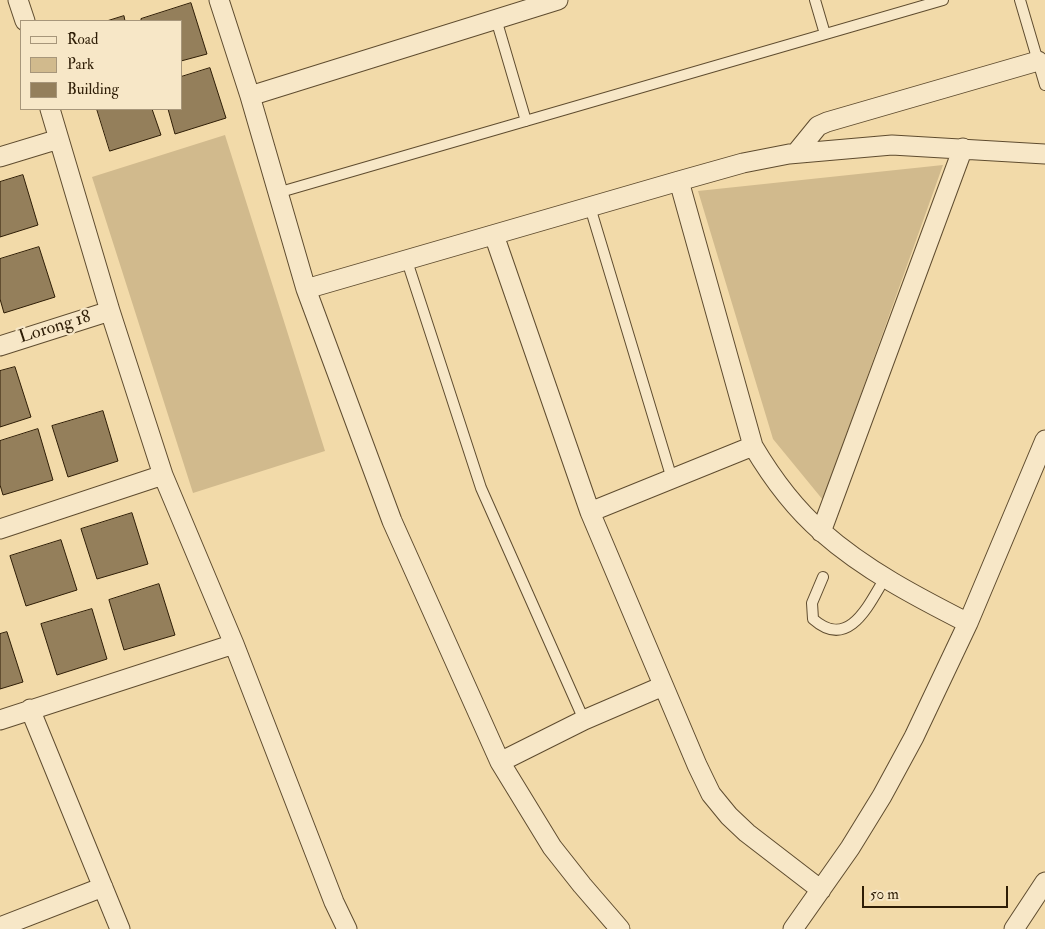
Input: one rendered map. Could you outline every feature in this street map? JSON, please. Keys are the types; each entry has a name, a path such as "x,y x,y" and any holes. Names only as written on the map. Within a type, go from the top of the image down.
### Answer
{"street":[{"path":"18,0 25,20"},
{"path":"250,96 555,0"},
{"path":"224,1 277,193 306,289 392,521 500,762 552,847 620,929"},
{"path":"796,153 818,126 827,122 1038,61"},
{"path":"50,110 110,311 163,475 234,644 346,929"},
{"path":"0,157 59,139"},
{"path":"306,289 743,163 796,153 892,145 1045,154"},
{"path":"821,532 963,148"},
{"path":"679,181 753,446 770,474 821,532 851,555 885,578 968,623"},
{"path":"494,235 590,512 697,766 712,794 728,816 821,890"},
{"name":"Lorong 18","path":"0,346 110,311"},
{"path":"794,929 850,848 882,796 914,737 968,623 1045,440"},
{"path":"590,512 753,446"},
{"path":"0,530 163,475"},
{"path":"0,720 234,644"},
{"path":"500,762 584,720 662,686"},
{"path":"30,709 120,929"},
{"path":"1014,929 1045,882"},
{"path":"0,927 103,886"}],"lane":[{"path":"815,0 825,34"},
{"path":"277,193 943,0"},
{"path":"1020,0 1045,85"},
{"path":"496,19 526,121"},
{"path":"590,207 672,479"},
{"path":"406,261 481,488 584,720"},
{"path":"823,577 812,603 813,619 823,627 838,630 852,626 860,619 885,578"}],"green space":[{"path":"225,135 325,451 193,493 92,177"},
{"path":"943,165 823,500 773,439 698,191"}],"building":[{"path":"191,3 207,54 182,61 182,20 141,19"},
{"path":"124,16 125,20 110,20"},
{"path":"210,68 226,118 175,134 168,110 182,110 182,77"},
{"path":"97,110 152,110 161,135 110,151"},
{"path":"23,175 38,225 0,237 0,182"},
{"path":"39,247 55,297 4,313 0,299 0,259"},
{"path":"15,367 31,417 0,427 0,371"},
{"path":"103,411 118,461 68,477 52,426"},
{"path":"38,429 53,480 3,495 0,485 0,441"},
{"path":"132,513 148,564 97,579 81,529"},
{"path":"61,540 77,590 26,606 10,556"},
{"path":"159,584 175,635 124,650 109,600"},
{"path":"92,609 107,659 57,675 41,624"},
{"path":"7,632 23,682 0,689 0,634"}]}
